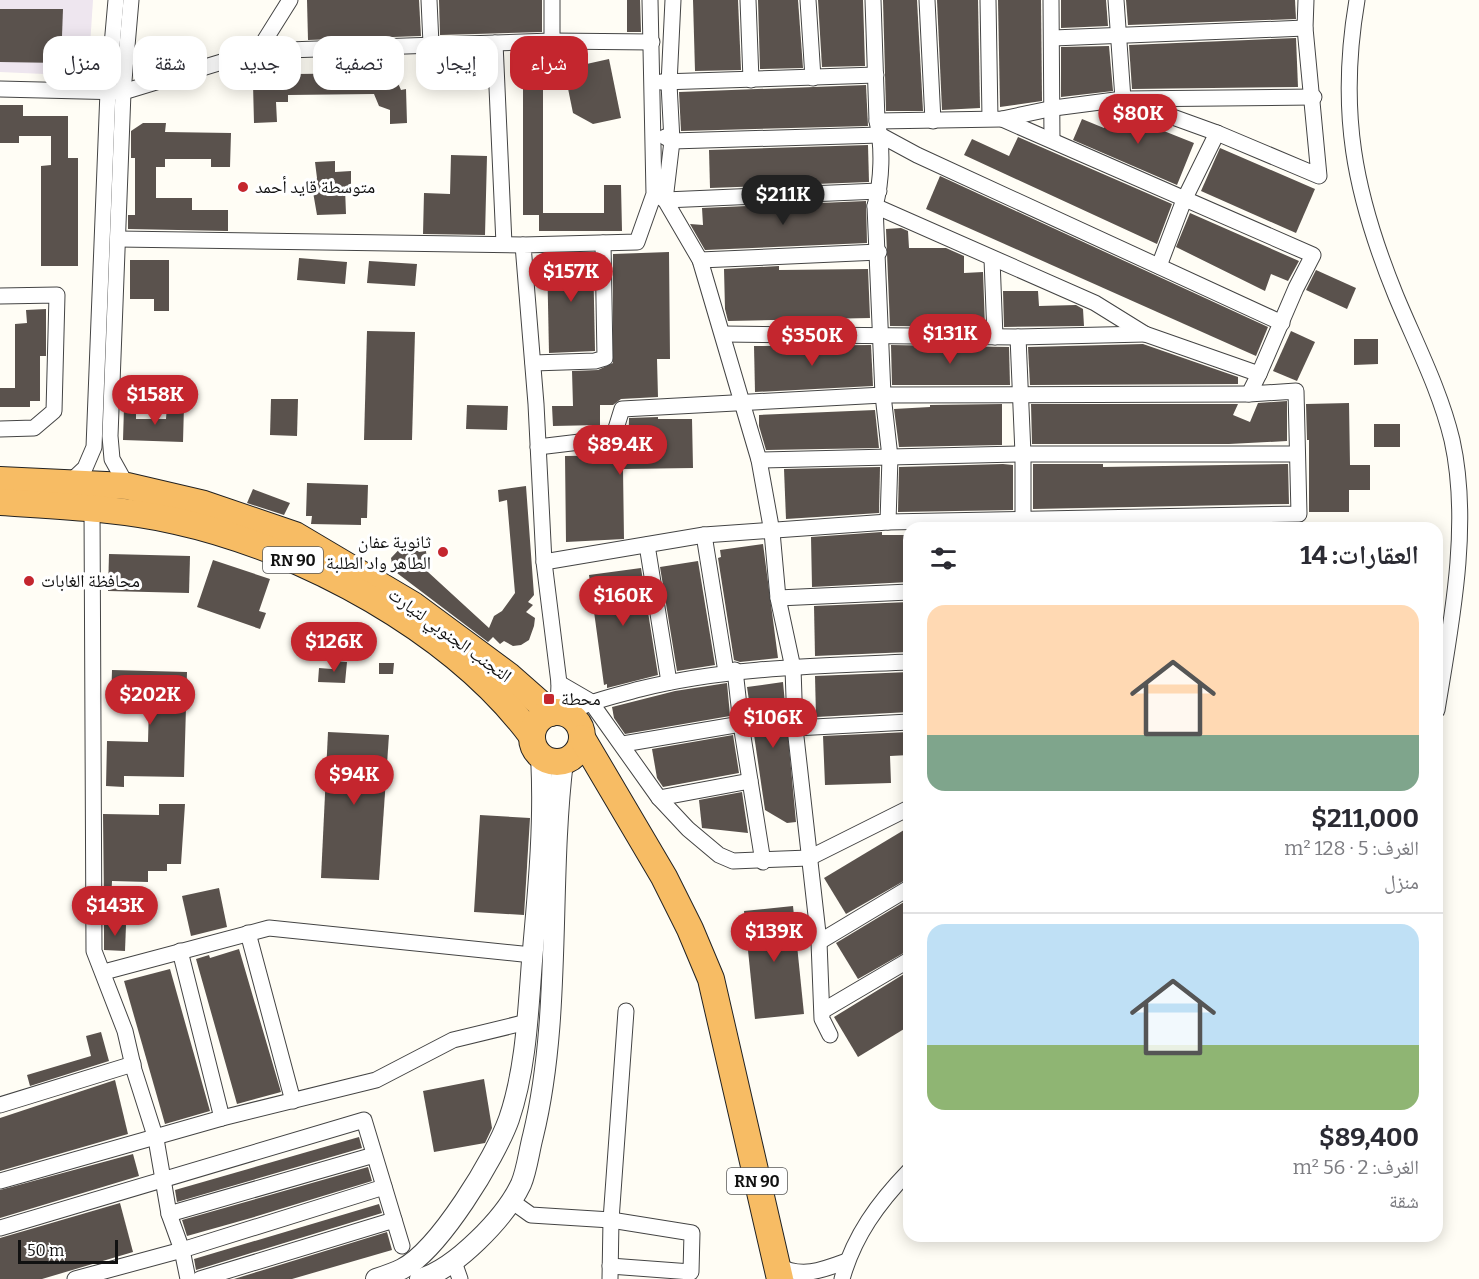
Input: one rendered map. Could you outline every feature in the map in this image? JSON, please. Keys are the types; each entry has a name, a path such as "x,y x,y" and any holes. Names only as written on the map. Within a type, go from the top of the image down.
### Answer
{"highway":[{"name":"التجنب الجنوبي لتيارت","path":"0,480 127,486 204,504 295,535 413,605 558,713 578,723 557,750 453,656 358,591 312,567 212,530 176,521 92,508 0,502"},
{"path":"557,750 540,719 558,713"},
{"name":"RN 90","path":"557,750 623,811 651,853 690,929 711,979 724,1029 733,1083 774,1274"}],"street":[{"path":"116,0 118,239 110,444 115,466 127,486"},
{"path":"68,484 85,468 94,447 116,91 131,0"},
{"path":"267,36 290,0"},
{"path":"429,0 431,36"},
{"path":"552,0 552,36"},
{"path":"650,0 653,128 660,197 700,260 744,401 759,460 771,532 778,598 793,668 795,728 819,942 824,1010 822,1019 830,1035"},
{"path":"118,239 523,245 638,242 660,197 672,141 669,84 673,0"},
{"path":"748,0 751,80"},
{"path":"808,0 813,78"},
{"path":"873,0 879,191 875,206 883,337 883,396 890,457 888,522"},
{"path":"927,0 933,121"},
{"path":"988,0 996,119"},
{"path":"1051,0 1054,108 1052,140"},
{"path":"1116,0 1123,99"},
{"path":"1123,99 1217,133 1319,176 1314,97 1305,28 1306,0"},
{"path":"1358,0 1348,100 1354,162 1384,264 1439,397 1452,442 1457,476 1459,512 1456,564 1443,675"},
{"path":"1053,38 1305,28"},
{"path":"588,41 652,42"},
{"path":"301,49 416,45"},
{"path":"0,89 116,91 219,62"},
{"path":"651,80 669,84 876,75"},
{"path":"497,90 504,244"},
{"path":"653,128 672,141 878,128 933,121 996,119 1054,108 1123,99 1314,97"},
{"path":"996,119 1052,140 1313,255 1249,394"},
{"path":"878,128 927,160 1282,323"},
{"path":"1159,266 1184,200 1217,133"},
{"path":"660,197 879,191"},
{"path":"875,206 1095,303 1145,334 1260,374"},
{"path":"533,363 595,361 605,358 603,243"},
{"path":"523,245 533,363 544,562 559,683 558,713 590,701 669,682 730,671 903,662"},
{"path":"700,260 879,252"},
{"path":"992,259 995,337"},
{"path":"0,296 57,295 54,411 34,429 0,429"},
{"path":"723,333 1018,338 1145,334"},
{"path":"1015,522 1023,454 1018,338"},
{"path":"538,447 613,438 622,409 744,401 883,396 1249,394 1296,391 1299,514 1194,522"},
{"path":"759,460 1023,454 1297,454"},
{"path":"92,508 94,951 125,1031 156,1139 169,1214 182,1250 188,1279"},
{"path":"544,562 704,535 903,523"},
{"path":"704,535 741,724 763,862"},
{"path":"647,544 669,682"},
{"path":"778,598 903,592"},
{"path":"559,683 590,701 623,744 658,798 688,829 719,855 733,861 763,862 809,858 903,811"},
{"path":"795,728 903,722"},
{"path":"623,744 741,724"},
{"path":"376,1279 403,1269 421,1254 480,1178 509,1119 518,1085 527,1022 542,819 557,750"},
{"path":"420,1279 457,1271 521,1184 539,1108 547,1052 557,750"},
{"path":"658,798 750,781"},
{"path":"819,942 903,892"},
{"path":"104,972 269,928 532,955"},
{"path":"248,933 293,1101"},
{"path":"180,951 222,1118"},
{"path":"824,1010 903,964"},
{"path":"510,1200 531,1215 611,1220 692,1233 691,1272 610,1272 611,1220 626,1011"},
{"path":"0,1181 156,1139 222,1118 376,1080 453,1040 527,1022"},
{"path":"0,1105 133,1064"},
{"path":"0,1228 364,1120 402,1246"},
{"path":"169,1214 374,1155"},
{"path":"842,1279 847,1261 871,1215 903,1178"},
{"path":"75,1279 182,1250 384,1187"},
{"path":"200,1279 394,1220"},
{"path":"774,1274 784,1271 802,1275 847,1261"}],"shaded area":[{"path":"0,0 93,0 91,36 43,36 43,74 0,72"}],"building":[{"path":"307,0 419,0 421,36 313,36 313,40 308,40"},
{"path":"439,0 542,0 542,32 440,35"},
{"path":"627,0 640,0 641,32 627,32"},
{"path":"693,0 738,0 741,70 695,71"},
{"path":"758,0 798,0 803,68 760,69"},
{"path":"818,0 863,0 865,66 822,67"},
{"path":"883,0 917,0 923,111 886,111"},
{"path":"937,0 978,0 980,108 942,110"},
{"path":"998,0 1041,0 1042,101 1000,107"},
{"path":"1061,0 1106,0 1108,26 1061,28"},
{"path":"1126,0 1295,0 1296,19 1128,25"},
{"path":"0,9 63,9 62,36 43,36 43,63 0,62"},
{"path":"1296,38 1298,87 1132,89 1129,45"},
{"path":"1109,46 1113,91 1061,97 1061,47"},
{"path":"609,59 621,118 593,124 573,113 568,90 588,90 588,64"},
{"path":"301,74 313,74 313,90 406,89 407,123 390,124 390,110 379,106 374,94 288,95 288,102 276,102 277,122 254,123 253,90 301,90"},
{"path":"866,85 868,126 681,131 679,92"},
{"path":"523,90 543,90 543,213 604,213 604,185 621,185 622,231 539,231 539,215 523,215"},
{"path":"0,105 23,105 23,116 68,116 68,158 78,158 78,266 41,266 41,166 51,165 51,136 19,136 19,143 0,143"},
{"path":"1111,110 1194,143 1177,185 1073,140 1082,119 1104,128"},
{"path":"143,123 166,123 165,132 231,133 230,167 211,167 211,159 165,159 165,167 156,167 156,198 192,198 192,210 228,210 228,231 128,229 128,215 135,215 135,158 131,158 131,131"},
{"path":"1018,137 1172,204 1157,244 964,155 972,139 1009,156"},
{"path":"868,145 869,182 710,188 709,150"},
{"path":"1220,148 1315,189 1296,233 1201,191"},
{"path":"451,155 487,156 485,235 423,234 424,193 450,194"},
{"path":"335,161 335,172 351,171 351,188 345,188 346,214 317,215 313,192 317,178 315,162"},
{"path":"940,176 1268,327 1256,356 926,209"},
{"path":"866,201 867,243 705,250 690,224 703,225 702,208"},
{"path":"1190,213 1299,261 1288,281 1271,274 1265,291 1176,247"},
{"path":"901,228 908,231 909,248 946,248 964,256 964,273 983,272 985,327 890,326 886,229"},
{"path":"669,252 670,359 657,359 658,397 621,399 613,405 600,405 600,425 553,426 552,406 573,406 572,371 598,370 613,363 613,254"},
{"path":"593,254 595,351 549,353 547,255"},
{"path":"299,258 347,262 345,284 297,280"},
{"path":"130,260 169,260 169,311 154,311 154,299 130,299"},
{"path":"369,261 417,264 415,286 367,283"},
{"path":"779,266 779,270 868,269 870,318 728,321 725,309 724,269"},
{"path":"1316,270 1356,288 1347,309 1306,290"},
{"path":"1003,291 1038,291 1039,306 1076,305 1083,309 1084,326 1004,327"},
{"path":"46,309 46,356 40,356 40,401 30,401 30,407 0,407 0,388 15,388 15,324 27,323 26,310"},
{"path":"367,331 415,332 412,440 364,440"},
{"path":"1291,331 1315,342 1297,381 1273,371"},
{"path":"1354,339 1378,339 1378,364 1354,365"},
{"path":"1143,344 1238,377 1238,384 1030,385 1028,347"},
{"path":"871,345 873,386 755,392 754,346"},
{"path":"891,345 1009,347 1010,385 892,385"},
{"path":"271,399 298,399 297,436 270,435"},
{"path":"1287,401 1287,441 1229,444 1032,444 1031,404 1238,404 1233,415 1250,422 1258,403"},
{"path":"1349,403 1350,465 1370,465 1370,490 1349,490 1349,512 1309,512 1309,440 1307,440 1306,404"},
{"path":"1002,404 1002,445 899,447 894,409 930,407 930,405"},
{"path":"167,405 184,405 183,442 123,440 124,407 136,407 136,419 166,419"},
{"path":"467,405 508,406 507,430 466,429"},
{"path":"875,410 879,448 766,450 759,426 759,415"},
{"path":"658,417 658,419 692,419 693,468 623,469 624,539 566,542 565,456 628,455 629,418"},
{"path":"1374,424 1400,424 1400,447 1374,447"},
{"path":"1033,464 1103,464 1103,467 1288,464 1289,504 1033,509"},
{"path":"1013,465 1013,510 898,512 899,467"},
{"path":"880,467 879,513 786,519 784,469"},
{"path":"307,483 368,485 367,518 361,518 361,525 311,524 312,516 306,516"},
{"path":"526,486 534,595 528,602 533,605 526,612 535,618 534,626 529,640 521,645 513,646 504,641 500,644 493,637 488,642 393,570 391,558 407,541 419,552 426,551 428,572 489,628 494,616 502,611 515,593 507,500 499,502 498,490"},
{"path":"253,489 290,503 284,515 247,503"},
{"path":"882,532 882,535 903,535 903,582 812,587 811,537"},
{"path":"763,544 778,658 740,662 734,660 718,558 721,557 720,550"},
{"path":"109,554 190,556 189,593 108,591"},
{"path":"213,560 270,579 259,611 266,613 260,629 197,607"},
{"path":"698,561 715,665 677,671 660,567"},
{"path":"641,568 658,675 607,688 607,684 604,685 589,575"},
{"path":"903,602 903,652 815,656 814,606"},
{"path":"332,661 347,662 345,683 318,682 319,668 332,669"},
{"path":"379,663 394,663 393,674 379,674"},
{"path":"112,670 187,672 184,777 124,776 124,787 106,786 107,741 148,742 149,704 111,703"},
{"path":"903,672 903,712 816,717 815,676"},
{"path":"783,682 796,822 787,823 765,810 747,687"},
{"path":"727,683 730,716 625,734 614,718 612,707 675,691"},
{"path":"328,732 389,735 379,880 321,878"},
{"path":"903,732 903,755 890,756 891,783 825,785 823,736"},
{"path":"733,735 739,773 663,787 657,778 652,749"},
{"path":"742,792 748,833 702,828 699,800"},
{"path":"159,804 185,804 181,864 167,864 167,871 148,871 148,882 112,881 111,902 104,902 103,814 159,815"},
{"path":"480,815 530,818 524,915 474,912"},
{"path":"903,831 903,881 846,914 824,878"},
{"path":"219,888 227,927 191,936 182,896"},
{"path":"903,903 903,953 858,979 836,943"},
{"path":"793,906 804,1014 755,1019 744,911"},
{"path":"104,924 126,925 125,951 104,950"},
{"path":"239,949 281,1092 237,1104 196,959 209,955 210,958"},
{"path":"170,969 210,1111 165,1124 124,981"},
{"path":"903,975 903,1030 858,1057 834,1017"},
{"path":"101,1032 109,1061 30,1086 27,1075 91,1056 86,1036"},
{"path":"484,1079 492,1128 485,1143 434,1152 423,1091"},
{"path":"115,1080 128,1134 0,1171 0,1118"},
{"path":"359,1137 362,1148 177,1202 175,1190"},
{"path":"133,1154 139,1176 0,1218 0,1190"},
{"path":"368,1167 372,1181 187,1236 182,1220"},
{"path":"120,1203 133,1252 42,1279 0,1279 0,1238"},
{"path":"379,1204 382,1213 196,1270 194,1259"},
{"path":"387,1232 392,1250 292,1279 234,1279"}],"place":[{"name":"متوسطة قايد أحمد","path":"243,187"},
{"name":"ثانوية عفان الطاهر واد الطلبة","path":"443,552"},
{"name":"محافظة الغابات","path":"29,581"},
{"name":"محطة","path":"549,699"}]}
